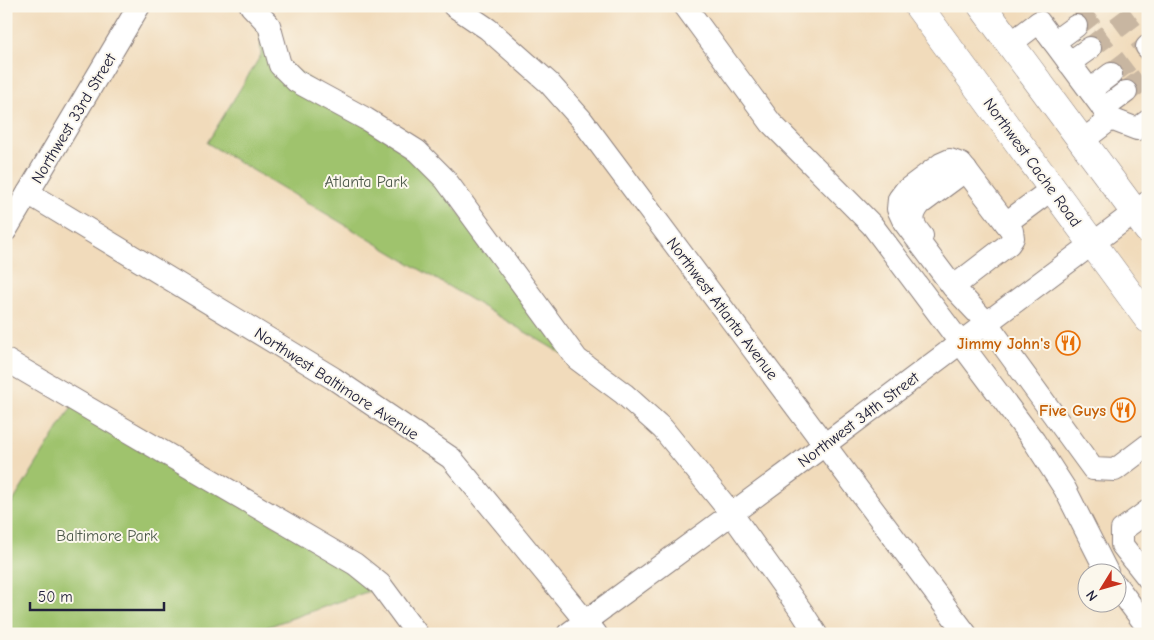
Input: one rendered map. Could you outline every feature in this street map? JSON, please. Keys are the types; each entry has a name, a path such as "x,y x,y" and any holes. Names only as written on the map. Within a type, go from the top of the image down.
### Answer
{"main road":[{"name":"Northwest Cache Road","path":"918,6 1148,319"},
{"path":"982,6 1082,141 1143,215"}],"street":[{"name":"Northwest 33rd Street","path":"6,230 139,6"},
{"path":"250,6 268,25 280,66 296,81 366,118 417,151 446,180 577,359 624,394 663,429 731,513 816,634"},
{"name":"Northwest Atlanta Avenue","path":"454,6 488,29 549,82 581,118 966,634"},
{"path":"685,6 771,123 872,226 1034,441 1065,489 1102,562"},
{"path":"1010,44 1039,11 1054,42 1107,114 1137,128 1148,121"},
{"path":"1054,42 1076,26"},
{"path":"1069,63 1090,48"},
{"path":"1090,90 1111,74"},
{"path":"1082,141 1126,92"},
{"path":"950,283 1009,244 1013,238 1012,231 966,170 961,164 950,160 905,191 899,199 898,209 904,222 950,283 986,322 1093,469 1115,470 1148,445"},
{"path":"1006,223 1052,189"},
{"name":"Northwest Baltimore Avenue","path":"28,193 333,378 451,458 590,627"},
{"name":"Northwest 34th Street","path":"568,634 590,627 731,513 986,322 1093,244 1143,215"},
{"path":"6,360 355,564 380,584 417,634"},
{"path":"1148,511 1122,530 1122,545 1148,578"},
{"path":"1126,598 1148,628"}],"green space":[{"name":"Atlanta Park","path":"260,22 271,52 415,153 564,355 207,143 261,55"},
{"name":"Baltimore Park","path":"74,403 378,588 247,634 6,634 6,513"}],"tunnel":[{"path":"1076,26 1102,6"},
{"path":"1090,48 1143,8"},
{"path":"1111,74 1147,47"},
{"path":"1126,92 1148,76"}],"place":[{"name":"Jimmy John's","path":"1068,343"},
{"name":"Five Guys","path":"1123,410"}]}
